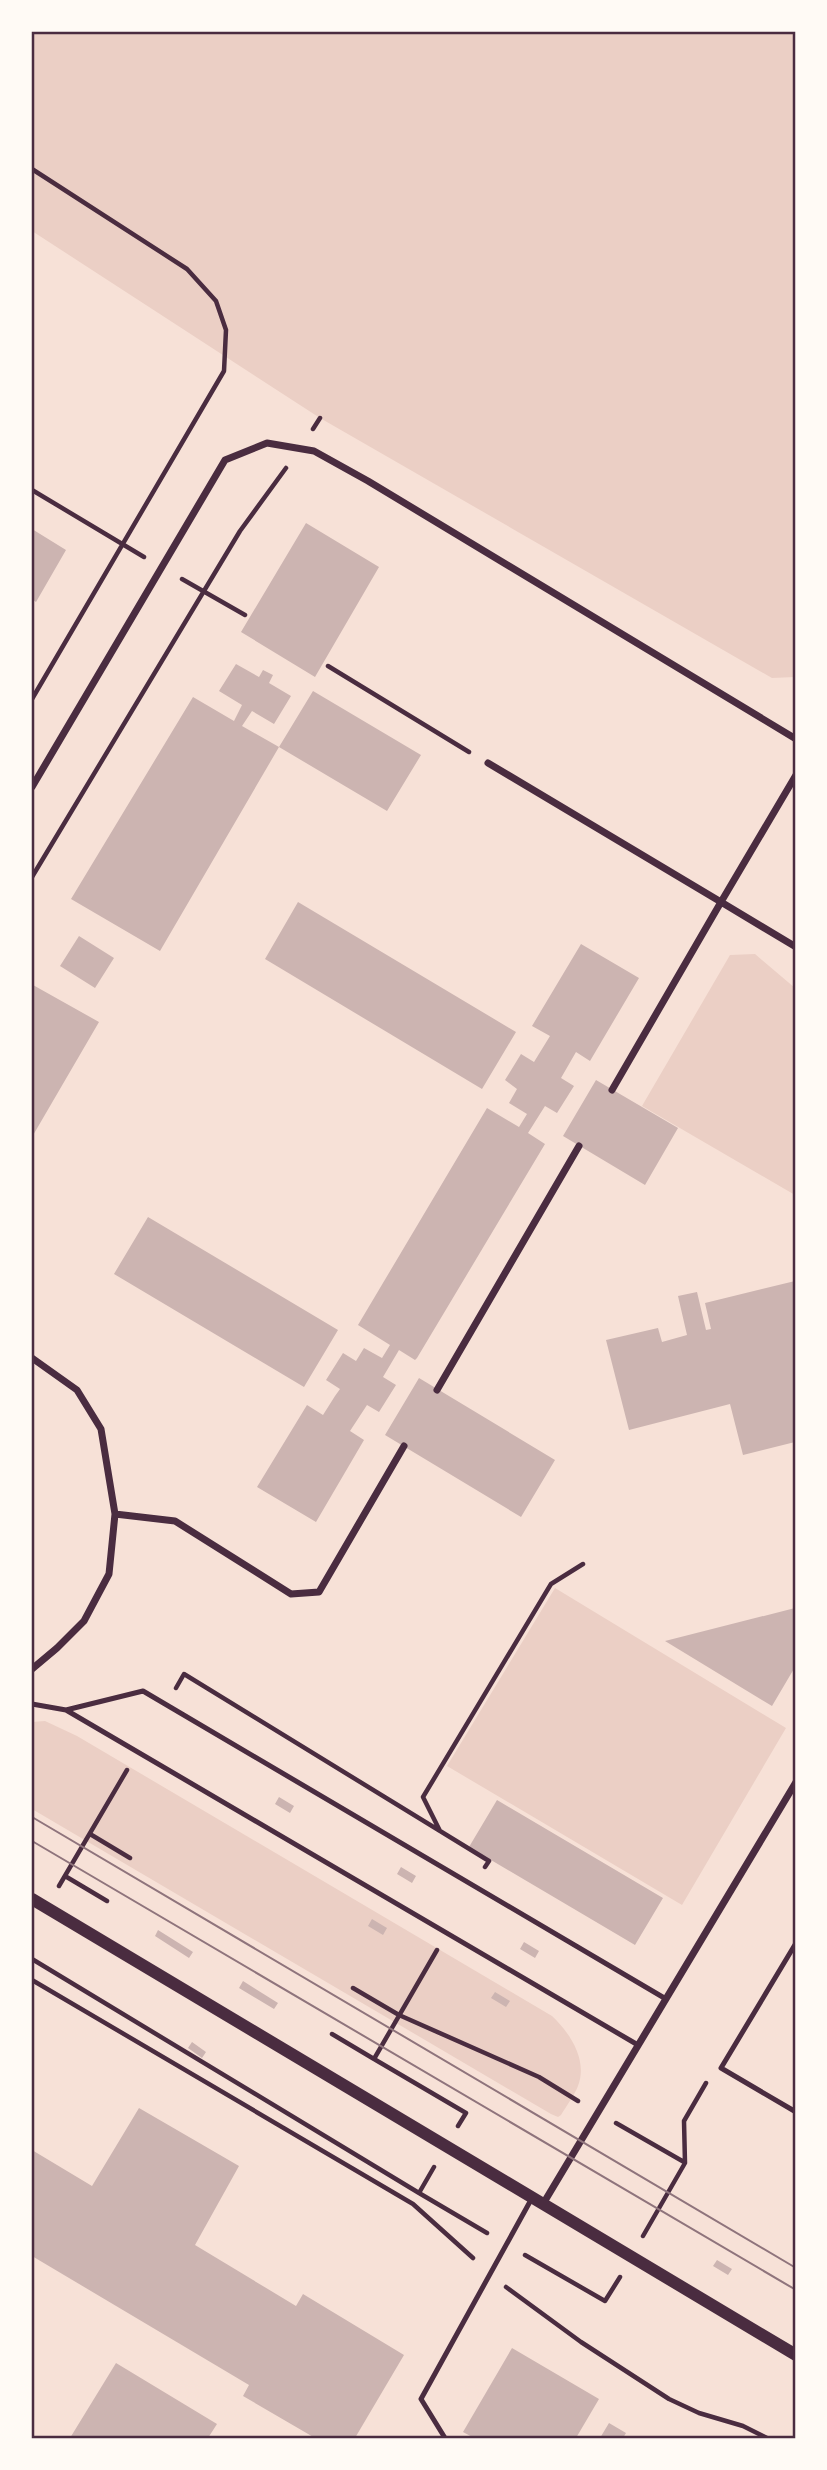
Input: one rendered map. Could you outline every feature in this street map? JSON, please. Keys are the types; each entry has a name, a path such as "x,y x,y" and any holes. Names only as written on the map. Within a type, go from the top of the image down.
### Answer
{"street":[{"path":"32,787 225,460 267,443 314,451 368,481 796,739"},
{"path":"488,763 796,947"},
{"path":"612,1090 796,775"},
{"path":"437,1390 579,1146"},
{"path":"32,1358 77,1390 100,1429 115,1514 109,1574 84,1621 32,1669"},
{"path":"115,1514 175,1521 290,1594 319,1592 404,1446"},
{"path":"538,2201 598,2112 796,1782"},
{"path":"32,1899 796,2354"}],"lane":[{"path":"66,1710 143,1691 666,1999"},
{"path":"32,1704 66,1710 638,2045"},
{"path":"796,1943 722,2068 796,2112"},
{"path":"445,2438 421,2399 491,2273 538,2201"}],"path":[{"path":"32,169 187,269 216,301 226,330 224,371 32,699"},
{"path":"32,877 240,531 320,418"},
{"path":"32,490 245,615"},
{"path":"328,666 488,763"},
{"path":"441,1832 423,1797 551,1584 583,1564"},
{"path":"166,1705 184,1674"},
{"path":"46,1907 138,1751"},
{"path":"90,1834 130,1858"},
{"path":"65,1876 107,1901"},
{"path":"32,1980 413,2204 520,2298 581,2342 669,2399 767,2438"},
{"path":"353,1988 399,2015 539,2077 685,2163 684,2121 707,2082 722,2068"},
{"path":"332,2034 374,2059"}],"shaded area":[{"path":"32,32 795,32 795,677 772,678 320,418 32,231"},
{"path":"755,954 795,988 795,1195 642,1106 730,955"},
{"path":"555,1588 786,1728 682,1905 447,1766"},
{"path":"45,1721 77,1736 552,2016 571,2039 581,2066 578,2086 561,2115 558,2117 551,2114 32,1809 32,1722"}],"building":[{"path":"306,523 379,567 315,677 241,632"},
{"path":"32,529 66,550 36,602 32,599"},
{"path":"236,664 259,677 263,670 273,675 269,683 291,696 274,724 252,711 242,726 279,747 160,951 71,899 193,697 234,721 242,705 219,691"},
{"path":"313,691 421,755 387,811 279,747"},
{"path":"298,902 516,1032 482,1089 265,959"},
{"path":"79,936 114,958 95,988 60,966"},
{"path":"581,944 639,978 590,1061 576,1052 561,1078 574,1086 557,1113 545,1106 528,1133 545,1144 417,1358 415,1360 399,1350 383,1377 396,1385 379,1412 367,1405 350,1431 364,1440 316,1522 257,1487 307,1405 323,1415 340,1389 326,1380 343,1353 356,1361 364,1348 382,1358 390,1345 358,1325 487,1108 519,1127 527,1114 509,1103 517,1089 505,1080 521,1054 534,1062 550,1036 532,1026"},
{"path":"33,985 99,1022 32,1137 32,987"},
{"path":"596,1080 678,1128 645,1185 563,1136"},
{"path":"148,1217 338,1330 304,1387 114,1274"},
{"path":"795,1281 795,1442 743,1455 730,1404 629,1430 606,1340 658,1328 662,1342 687,1335 678,1296 697,1292 706,1330 711,1329 705,1303"},
{"path":"419,1378 555,1460 521,1517 385,1435"},
{"path":"795,1608 795,1667 772,1706 665,1641"},
{"path":"279,1797 294,1806 290,1813 275,1804"},
{"path":"497,1800 663,1898 635,1945 469,1847"},
{"path":"401,1867 416,1876 412,1883 397,1874"},
{"path":"372,1919 387,1928 383,1935 368,1926"},
{"path":"158,1930 193,1952 189,1958 155,1936"},
{"path":"524,1942 539,1951 535,1958 520,1949"},
{"path":"243,1981 278,2003 274,2009 239,1988"},
{"path":"495,1992 510,2001 506,2007 491,1998"},
{"path":"192,2042 206,2052 202,2058 188,2048"},
{"path":"139,2108 239,2166 195,2245 296,2306 303,2294 404,2355 355,2438 315,2438 243,2396 249,2385 32,2256 32,2150 92,2186"},
{"path":"717,2260 732,2269 728,2275 713,2266"},
{"path":"512,2348 599,2399 576,2438 474,2438 463,2432"},
{"path":"116,2363 217,2424 208,2438 70,2438"},
{"path":"609,2423 626,2433 623,2438 600,2438"}],"tram line":[{"path":"32,1817 796,2268"},
{"path":"32,1841 796,2290"}]}
